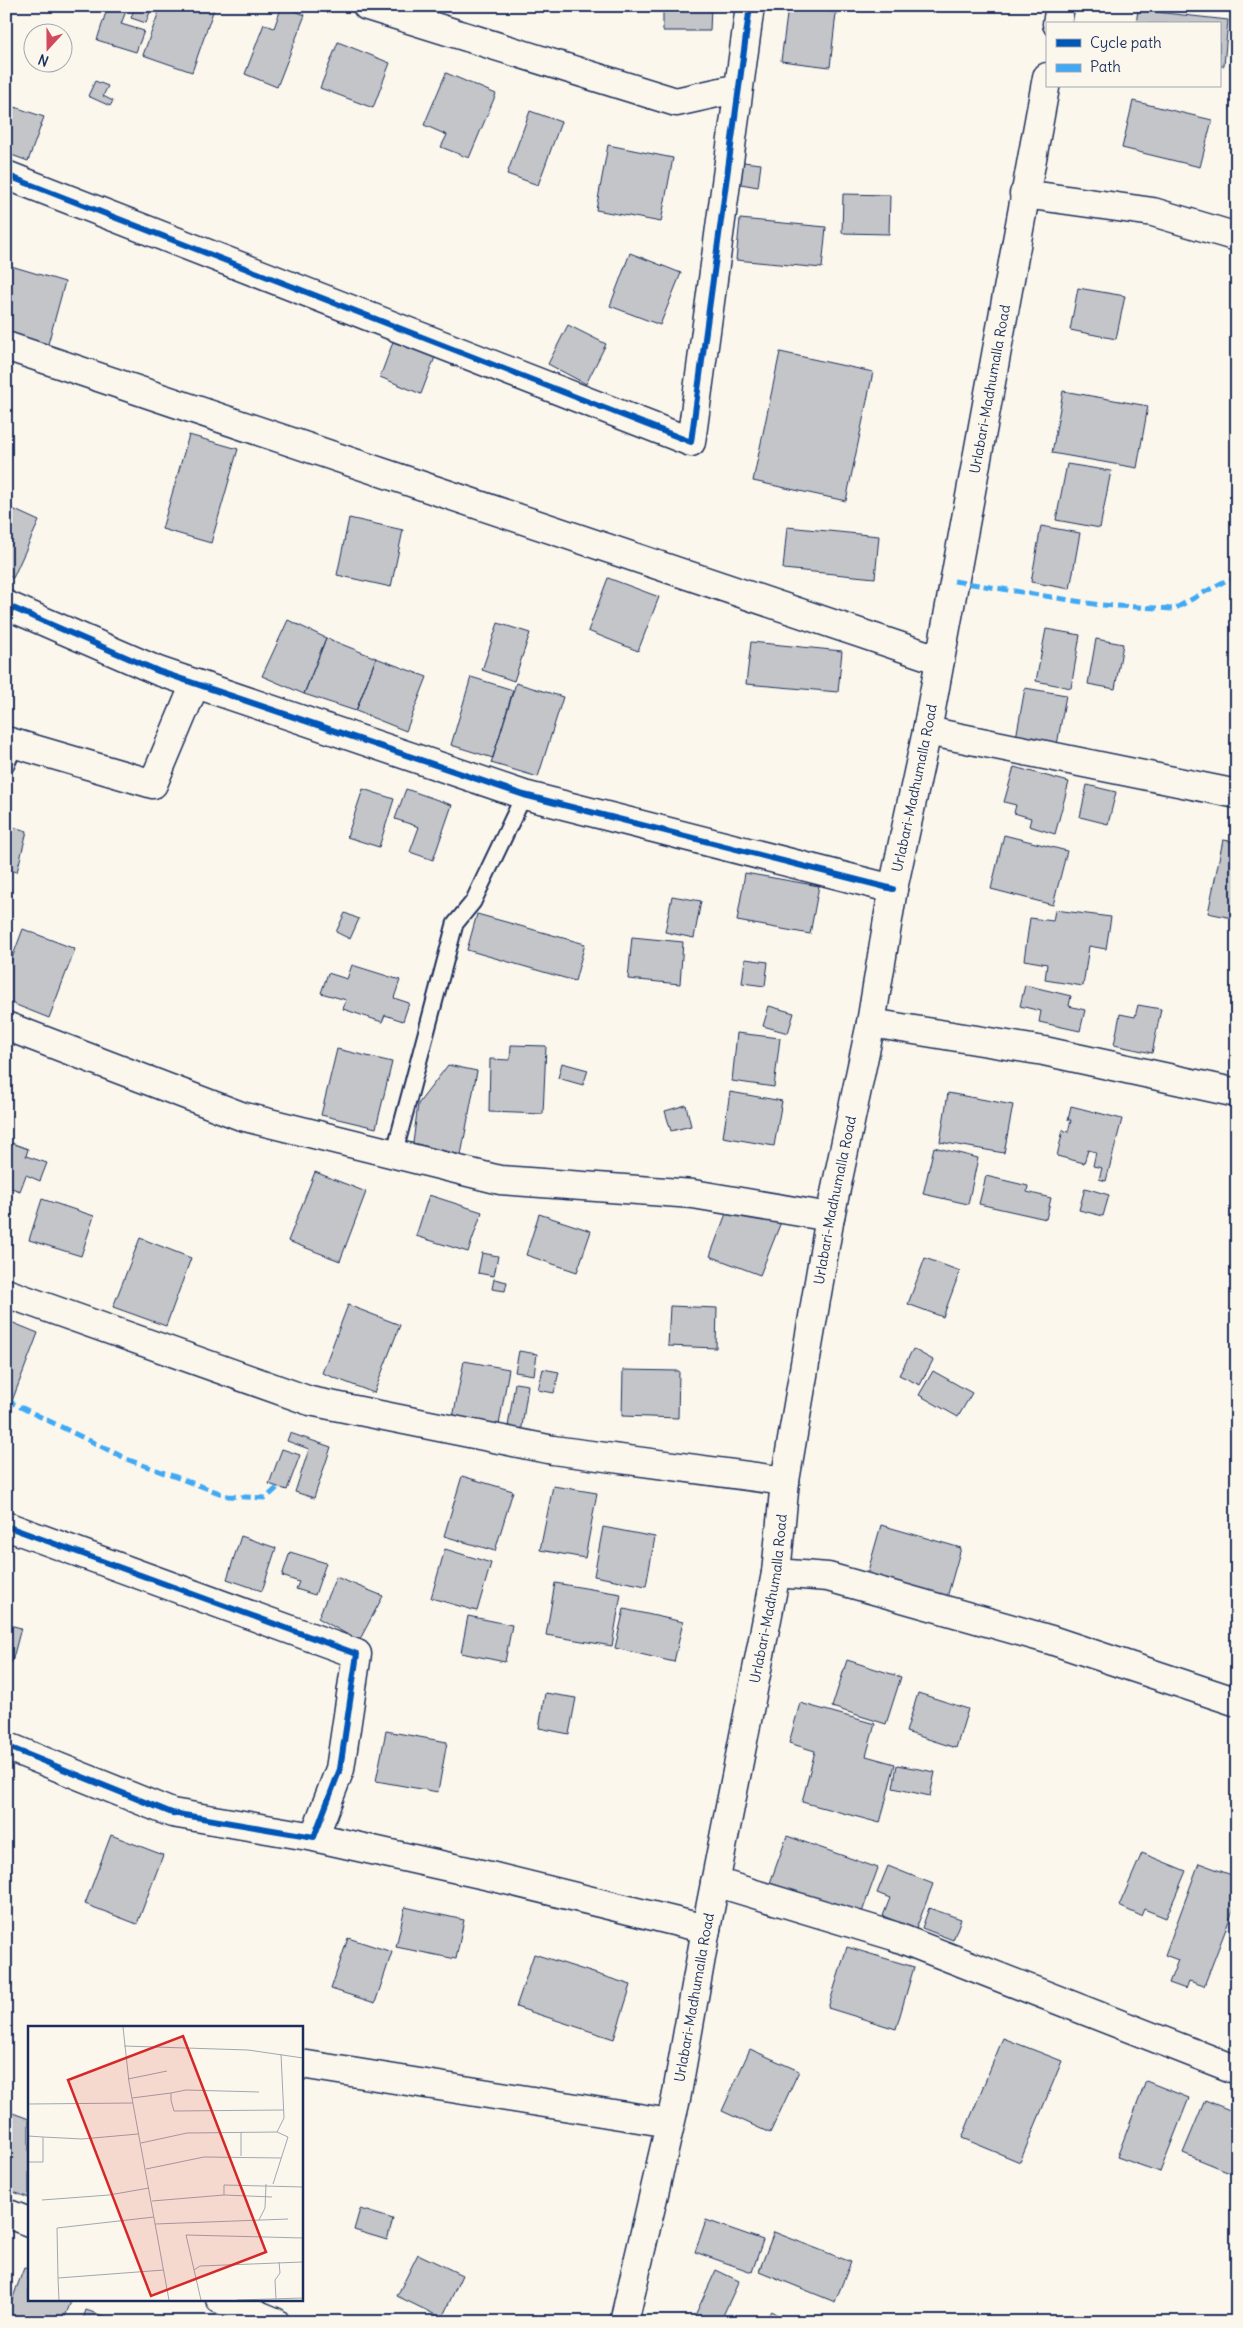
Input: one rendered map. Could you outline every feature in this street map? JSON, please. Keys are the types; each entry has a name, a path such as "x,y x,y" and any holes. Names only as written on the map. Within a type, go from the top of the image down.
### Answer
{"street":[{"path":"367,6 676,102 739,88"},
{"path":"6,175 691,442 750,6"},
{"path":"1057,22 1060,6"},
{"name":"Urlabari-Madhumalla Road","path":"624,2322 670,2123 776,1572 785,1481 830,1217 871,1023 893,889 927,731 1046,82"},
{"path":"1024,194 1153,212 1237,237"},
{"path":"6,346 940,660"},
{"path":"6,605 158,671 524,795 893,889"},
{"path":"9,750 153,784 195,684"},
{"path":"927,731 1237,794"},
{"path":"871,1023 1044,1051 1237,1092"},
{"path":"6,1026 241,1116 500,1180 693,1194 830,1217"},
{"path":"6,1293 310,1401 553,1450 785,1481"},
{"path":"6,1526 357,1654 340,1769 314,1838"},
{"path":"776,1572 828,1577 977,1619 1051,1640 1237,1702"},
{"path":"6,1746 172,1813 314,1838 494,1876 706,1929"},
{"path":"715,1882 894,1936 1237,2070"},
{"path":"302,2064 670,2123"},
{"path":"6,2213 28,2222"},
{"path":"222,2300 276,2322"}],"lane":[{"path":"394,1154 455,924 473,902 524,795"}],"building":[{"path":"108,6 126,11 121,24 144,31 136,52 97,40"},
{"path":"135,6 152,6 146,23 131,18"},
{"path":"161,6 215,6 192,72 143,55"},
{"path":"282,6 305,15 277,87 245,74 264,24 274,28"},
{"path":"663,6 711,6 710,31 663,31"},
{"path":"788,7 836,13 830,67 781,61"},
{"path":"1138,10 1228,20 1224,66 1220,66 1220,22 1136,22"},
{"path":"338,42 390,63 373,108 320,88"},
{"path":"446,73 496,94 469,158 441,147 447,135 424,125"},
{"path":"95,81 108,86 103,96 113,101 110,106 88,96"},
{"path":"1133,101 1212,120 1200,167 1122,148"},
{"path":"6,104 44,117 28,161 6,153"},
{"path":"530,111 561,122 538,185 507,174"},
{"path":"608,145 673,158 661,222 596,210"},
{"path":"743,162 761,164 758,187 741,184"},
{"path":"843,194 890,195 889,234 842,233"},
{"path":"740,219 826,227 822,268 736,260"},
{"path":"630,253 681,273 660,325 610,306"},
{"path":"11,266 65,282 48,344 6,332 6,282"},
{"path":"1078,288 1125,296 1116,339 1070,330"},
{"path":"568,325 606,344 586,384 548,364"},
{"path":"393,342 435,357 421,394 380,377"},
{"path":"780,352 873,372 846,501 753,481"},
{"path":"1063,391 1148,406 1137,468 1052,453"},
{"path":"189,435 238,449 211,543 162,529"},
{"path":"1067,464 1111,471 1100,528 1056,520"},
{"path":"6,506 39,521 13,578 6,575"},
{"path":"349,518 403,530 391,587 337,575"},
{"path":"1041,526 1080,533 1070,589 1031,582"},
{"path":"787,527 879,536 875,578 783,569"},
{"path":"608,578 659,597 638,651 588,631"},
{"path":"288,620 326,638 304,694 262,676"},
{"path":"498,623 530,633 514,681 482,670"},
{"path":"1046,629 1080,635 1071,688 1036,681"},
{"path":"326,638 376,658 356,711 304,694"},
{"path":"1096,639 1123,644 1115,689 1088,684"},
{"path":"751,642 842,651 838,692 746,684"},
{"path":"376,658 427,677 406,731 356,711"},
{"path":"471,677 513,690 493,758 451,745"},
{"path":"516,683 563,697 538,777 491,763"},
{"path":"1025,688 1066,695 1057,745 1016,738"},
{"path":"1014,767 1069,782 1055,834 1029,826 1031,818 1014,813 1016,805 1004,802"},
{"path":"1087,785 1116,792 1108,824 1080,817"},
{"path":"363,789 394,799 379,847 347,837"},
{"path":"406,789 452,805 433,860 410,852 419,827 395,819"},
{"path":"6,825 27,831 17,872 6,869"},
{"path":"1004,835 1067,851 1053,905 991,889"},
{"path":"1223,840 1237,842 1237,919 1208,913"},
{"path":"745,873 819,886 810,934 737,921"},
{"path":"672,896 701,901 694,938 665,932"},
{"path":"1055,910 1111,917 1106,949 1089,946 1083,986 1045,980 1047,964 1024,960 1030,918 1053,921"},
{"path":"345,913 359,919 350,939 336,932"},
{"path":"477,914 585,944 575,981 467,950"},
{"path":"23,929 75,949 49,1018 6,1001 6,974"},
{"path":"632,937 683,942 680,984 628,979"},
{"path":"745,959 768,962 765,986 742,983"},
{"path":"352,965 400,980 394,998 409,1003 403,1021 385,1015 382,1022 343,1009 346,1000 321,993 328,973 347,979"},
{"path":"1025,985 1071,996 1069,1006 1085,1010 1080,1031 1039,1022 1041,1011 1020,1006"},
{"path":"1138,1005 1161,1009 1152,1053 1114,1045 1120,1014 1135,1017"},
{"path":"769,1006 794,1013 788,1033 763,1026"},
{"path":"737,1033 780,1038 774,1087 732,1081"},
{"path":"511,1045 546,1046 543,1114 489,1112 490,1059 510,1060"},
{"path":"337,1049 392,1062 376,1128 321,1115"},
{"path":"562,1063 588,1070 583,1085 558,1078"},
{"path":"448,1065 477,1071 461,1155 413,1143 418,1104"},
{"path":"730,1092 782,1101 774,1146 723,1137"},
{"path":"948,1093 1013,1105 1004,1153 940,1142"},
{"path":"686,1105 691,1126 671,1131 665,1111"},
{"path":"1071,1106 1122,1119 1106,1181 1099,1179 1102,1168 1093,1166 1096,1152 1088,1150 1084,1163 1057,1156 1063,1130 1068,1132 1071,1120 1068,1120"},
{"path":"6,1141 28,1149 26,1156 47,1163 40,1181 26,1175 20,1191 6,1186"},
{"path":"934,1147 978,1158 968,1204 923,1194"},
{"path":"315,1172 366,1192 340,1261 288,1241"},
{"path":"986,1176 1028,1186 1027,1192 1051,1198 1046,1219 979,1204"},
{"path":"1085,1188 1109,1195 1103,1216 1079,1210"},
{"path":"429,1195 482,1212 468,1252 416,1236"},
{"path":"42,1199 94,1216 81,1256 29,1240"},
{"path":"730,1203 781,1222 760,1275 710,1256"},
{"path":"539,1214 591,1231 577,1272 526,1255"},
{"path":"140,1238 191,1258 166,1326 113,1307"},
{"path":"482,1253 498,1256 494,1276 478,1273"},
{"path":"925,1258 960,1271 943,1317 908,1304"},
{"path":"494,1279 507,1282 505,1291 492,1289"},
{"path":"348,1305 400,1325 374,1393 322,1373"},
{"path":"670,1306 717,1308 716,1348 668,1346"},
{"path":"6,1320 38,1333 12,1401 6,1399"},
{"path":"913,1349 933,1360 920,1385 899,1375"},
{"path":"519,1351 537,1354 534,1375 515,1372"},
{"path":"464,1361 509,1369 497,1436 451,1428"},
{"path":"543,1369 559,1372 554,1393 538,1390"},
{"path":"623,1370 679,1371 678,1418 622,1416"},
{"path":"933,1371 972,1393 958,1417 919,1395"},
{"path":"515,1383 528,1385 521,1434 507,1433"},
{"path":"290,1433 331,1447 314,1498 295,1492 309,1449 287,1441"},
{"path":"282,1449 300,1455 287,1490 269,1484"},
{"path":"462,1476 513,1491 495,1551 444,1536"},
{"path":"553,1486 597,1493 585,1558 540,1550"},
{"path":"881,1525 961,1548 946,1601 866,1578"},
{"path":"603,1527 655,1537 646,1586 594,1576"},
{"path":"241,1536 276,1548 262,1591 227,1579"},
{"path":"445,1549 491,1563 477,1611 431,1598"},
{"path":"290,1552 326,1563 315,1595 296,1589 299,1582 282,1576"},
{"path":"336,1577 383,1596 359,1641 318,1618"},
{"path":"555,1583 621,1594 612,1646 546,1635"},
{"path":"624,1609 683,1622 674,1662 615,1648"},
{"path":"468,1616 512,1625 505,1662 461,1653"},
{"path":"6,1624 21,1628 12,1662 6,1661"},
{"path":"847,1660 901,1677 886,1724 832,1707"},
{"path":"545,1693 576,1698 569,1734 539,1728"},
{"path":"918,1693 968,1709 956,1748 906,1732"},
{"path":"800,1703 875,1724 866,1756 895,1764 880,1823 802,1802 815,1751 789,1743"},
{"path":"386,1731 447,1742 438,1792 376,1781"},
{"path":"897,1765 935,1772 930,1796 893,1788"},
{"path":"111,1835 163,1855 137,1924 85,1904"},
{"path":"787,1836 878,1868 861,1915 770,1883"},
{"path":"1142,1853 1186,1871 1166,1918 1144,1909 1141,1916 1119,1906"},
{"path":"1199,1863 1237,1877 1237,1900 1204,1986 1189,1981 1186,1989 1169,1983 1178,1960 1165,1955"},
{"path":"888,1866 933,1884 916,1929 883,1916 890,1898 877,1893"},
{"path":"405,1907 464,1920 456,1959 396,1947"},
{"path":"929,1908 961,1919 953,1940 922,1928"},
{"path":"348,1938 392,1952 375,2003 331,1989"},
{"path":"847,1947 914,1967 896,2029 828,2008"},
{"path":"534,1954 631,1985 614,2039 516,2007"},
{"path":"1003,2038 1062,2061 1020,2162 962,2138"},
{"path":"750,2049 799,2071 770,2133 722,2111"},
{"path":"1146,2081 1189,2098 1160,2172 1117,2157"},
{"path":"1205,2100 1237,2113 1237,2175 1183,2153"},
{"path":"10,2112 28,2119 28,2198 6,2189 6,2122"},
{"path":"360,2209 393,2219 387,2240 354,2230"},
{"path":"706,2220 763,2240 752,2272 695,2252"},
{"path":"774,2232 851,2262 835,2302 759,2271"},
{"path":"418,2254 462,2275 442,2318 397,2296"},
{"path":"24,2268 28,2269 28,2300 72,2300 63,2322 6,2322 6,2316"},
{"path":"716,2270 739,2281 720,2322 692,2322"},
{"path":"86,2310 115,2320 115,2322 82,2322"},
{"path":"771,2311 789,2322 764,2322"}],"marked path":[{"path":"954,581 1100,605 1174,609 1225,581 1237,578"},
{"path":"6,1400 129,1460 228,1496 266,1498 278,1487"}],"cycle path":[{"path":"6,175 691,442 750,6"},
{"path":"6,605 158,671 524,795 893,889"},
{"path":"6,1526 357,1654 340,1769 314,1837 172,1813 6,1746"}]}
